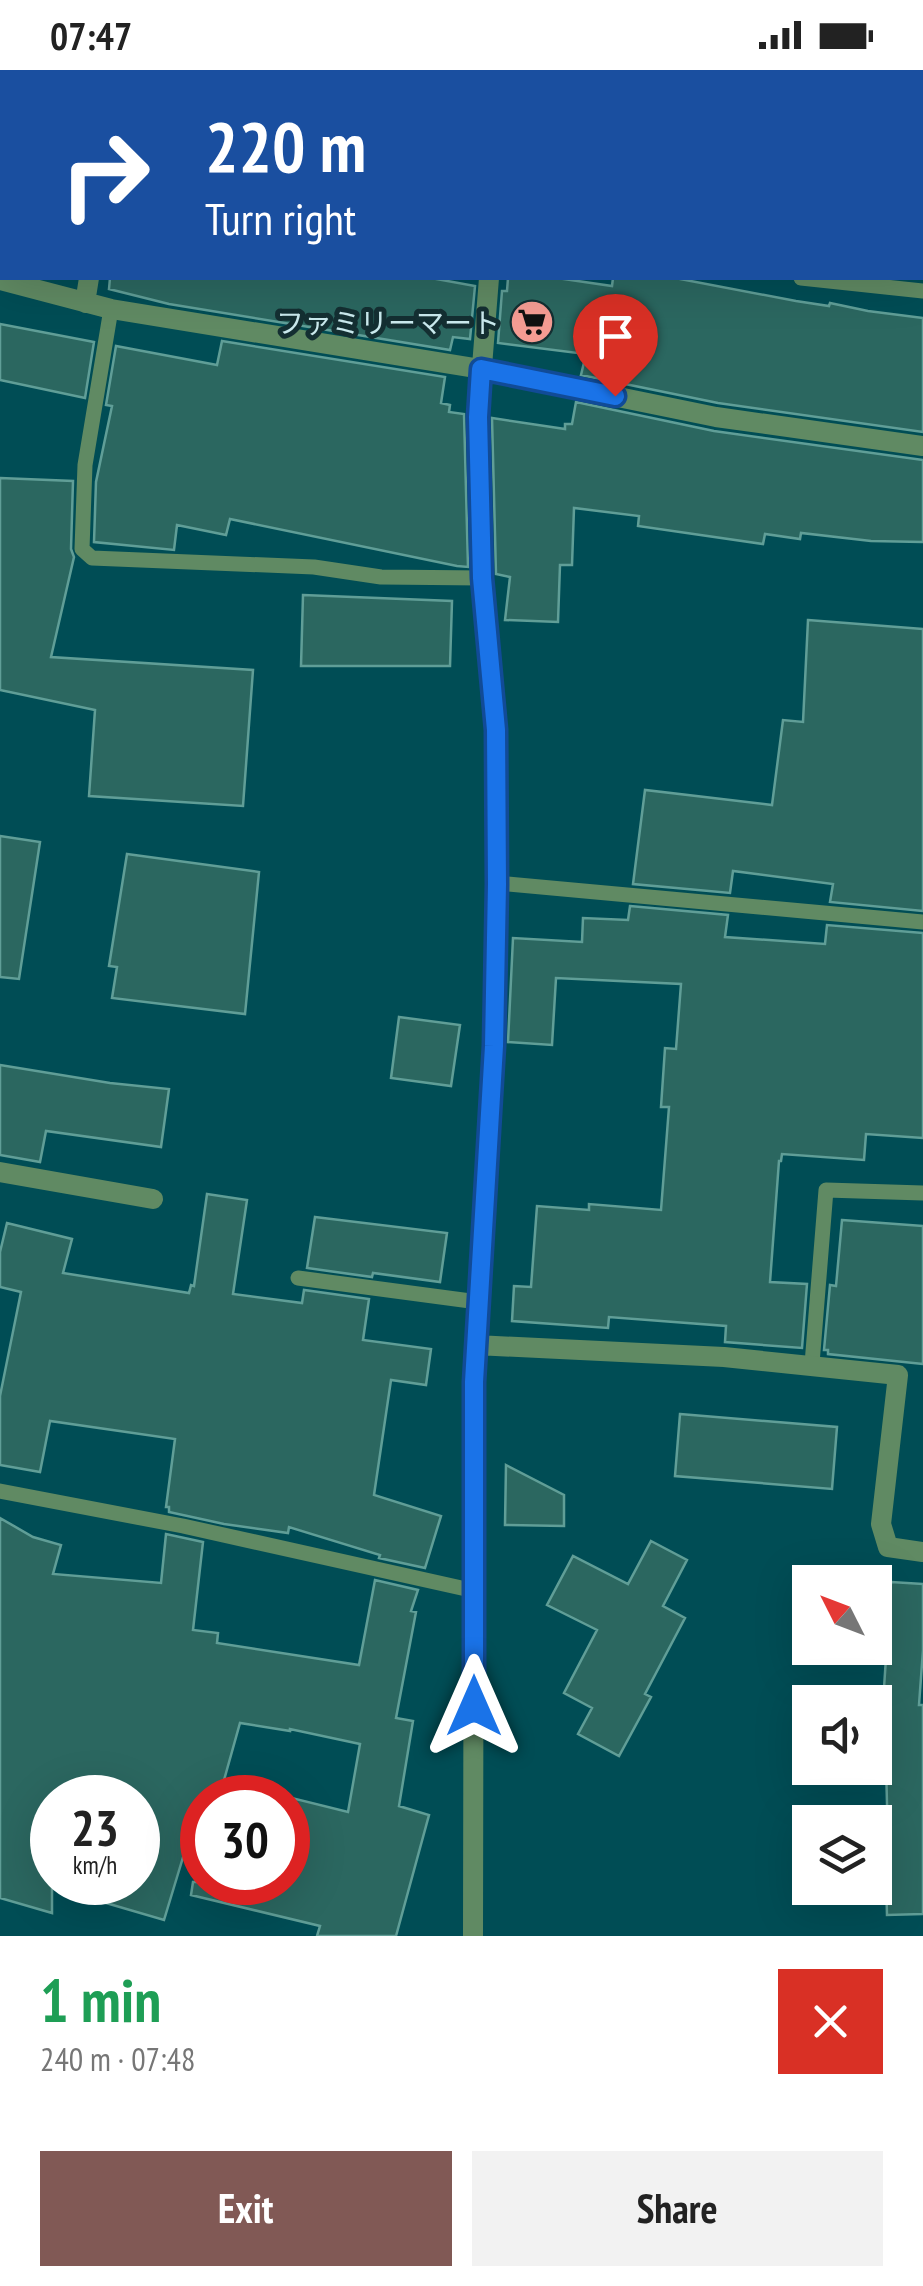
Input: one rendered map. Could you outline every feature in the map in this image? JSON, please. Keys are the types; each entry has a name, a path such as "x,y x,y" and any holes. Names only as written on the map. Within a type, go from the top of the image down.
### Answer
{"street":[{"path":"0,280 111,308 481,369 716,417 923,446"},
{"path":"85,303 89,280"},
{"path":"474,1936 476,1345 494,1046 497,884 496,730 482,578 478,417 490,280"},
{"path":"0,1172 153,1200"},
{"path":"476,1345 724,1356 898,1375 881,1524 888,1547 923,1552"}],"lane":[{"path":"819,280 923,291"},
{"path":"111,308 85,465 82,549 92,558 314,567 381,577 482,578"},
{"path":"497,884 923,922"},
{"path":"812,1364 826,1190 923,1193"},
{"path":"298,1278 478,1302"},
{"path":"0,1491 183,1526 475,1591"}],"building":[{"path":"110,280 442,280 475,286 470,339 453,337 450,350 169,304 109,289"},
{"path":"508,280 571,280 612,286 613,280 686,280 796,301 923,318 923,432 718,403 581,375 586,354 498,343 502,291 507,291"},
{"path":"0,324 94,342 85,398 0,380"},
{"path":"222,341 445,377 441,403 450,405 449,412 464,414 468,567 230,519 226,535 177,525 174,550 94,542 96,482 112,406 106,405 116,346 217,365"},
{"path":"576,402 714,431 923,460 923,542 801,533 800,539 765,534 763,544 638,526 639,516 574,508 572,565 560,565 558,622 505,620 510,577 496,574 492,418 565,429 565,424 572,424"},
{"path":"0,478 73,481 74,557 51,657 253,670 243,806 89,796 95,710 0,690"},
{"path":"303,595 452,601 450,666 301,666"},
{"path":"808,620 923,629 923,911 830,902 833,884 733,871 730,893 633,884 645,790 772,805 783,720 803,722"},
{"path":"0,836 40,842 19,979 0,977"},
{"path":"127,854 259,872 245,1014 112,998 117,967 109,966"},
{"path":"630,906 728,915 725,937 825,944 827,925 923,933 923,1138 866,1134 864,1160 782,1154 779,1161 770,1282 807,1284 802,1348 725,1342 726,1326 609,1317 608,1328 512,1321 514,1286 531,1287 537,1206 589,1210 589,1204 661,1210 669,1107 661,1107 665,1048 676,1049 681,984 556,978 552,1045 508,1042 513,938 582,942 583,918 628,920"},
{"path":"399,1017 460,1025 451,1086 391,1078"},
{"path":"0,1065 169,1089 161,1147 46,1131 40,1162 0,1155"},
{"path":"207,1194 247,1200 233,1294 302,1303 304,1290 369,1299 363,1340 431,1349 426,1385 391,1380 374,1495 441,1516 425,1568 379,1558 380,1555 289,1527 288,1533 169,1512 166,1507 175,1439 50,1421 40,1472 0,1465 0,1396 21,1292 0,1287 0,1252 7,1223 72,1239 63,1273 189,1293 191,1285 194,1286"},
{"path":"315,1217 447,1233 440,1282 307,1268"},
{"path":"842,1220 923,1226 923,1364 828,1354 824,1350 830,1285 836,1286"},
{"path":"680,1414 837,1427 832,1489 675,1476"},
{"path":"506,1465 564,1495 564,1526 505,1525"},
{"path":"0,1518 33,1537 61,1545 53,1574 161,1583 166,1534 203,1542 193,1630 218,1633 217,1643 359,1665 375,1580 418,1590 411,1611 416,1612 396,1718 413,1721 399,1806 429,1815 396,1936 317,1936 320,1926 233,1905 310,1905 310,1802 348,1812 360,1744 240,1723 225,1775 180,1775 180,1867 164,1920 113,1905 160,1905 160,1775 30,1775 30,1905 52,1905 52,1913 0,1898"},
{"path":"651,1541 687,1560 663,1606 685,1618 645,1694 651,1697 619,1756 578,1734 592,1708 564,1693 597,1630 547,1605 573,1556 628,1584"},
{"path":"892,1582 923,1584 919,1705 923,1705 923,1914 887,1915 887,1905 892,1905 892,1805 887,1805 887,1785 892,1785 892,1685 884,1685 886,1665 892,1665"}],"place":[{"name":"ファミリーマート","path":"532,322"}],"route":[{"path":"474,1706 474,1382 494,1046 497,884 496,730 482,578 478,417 481,369 615,396"}]}
